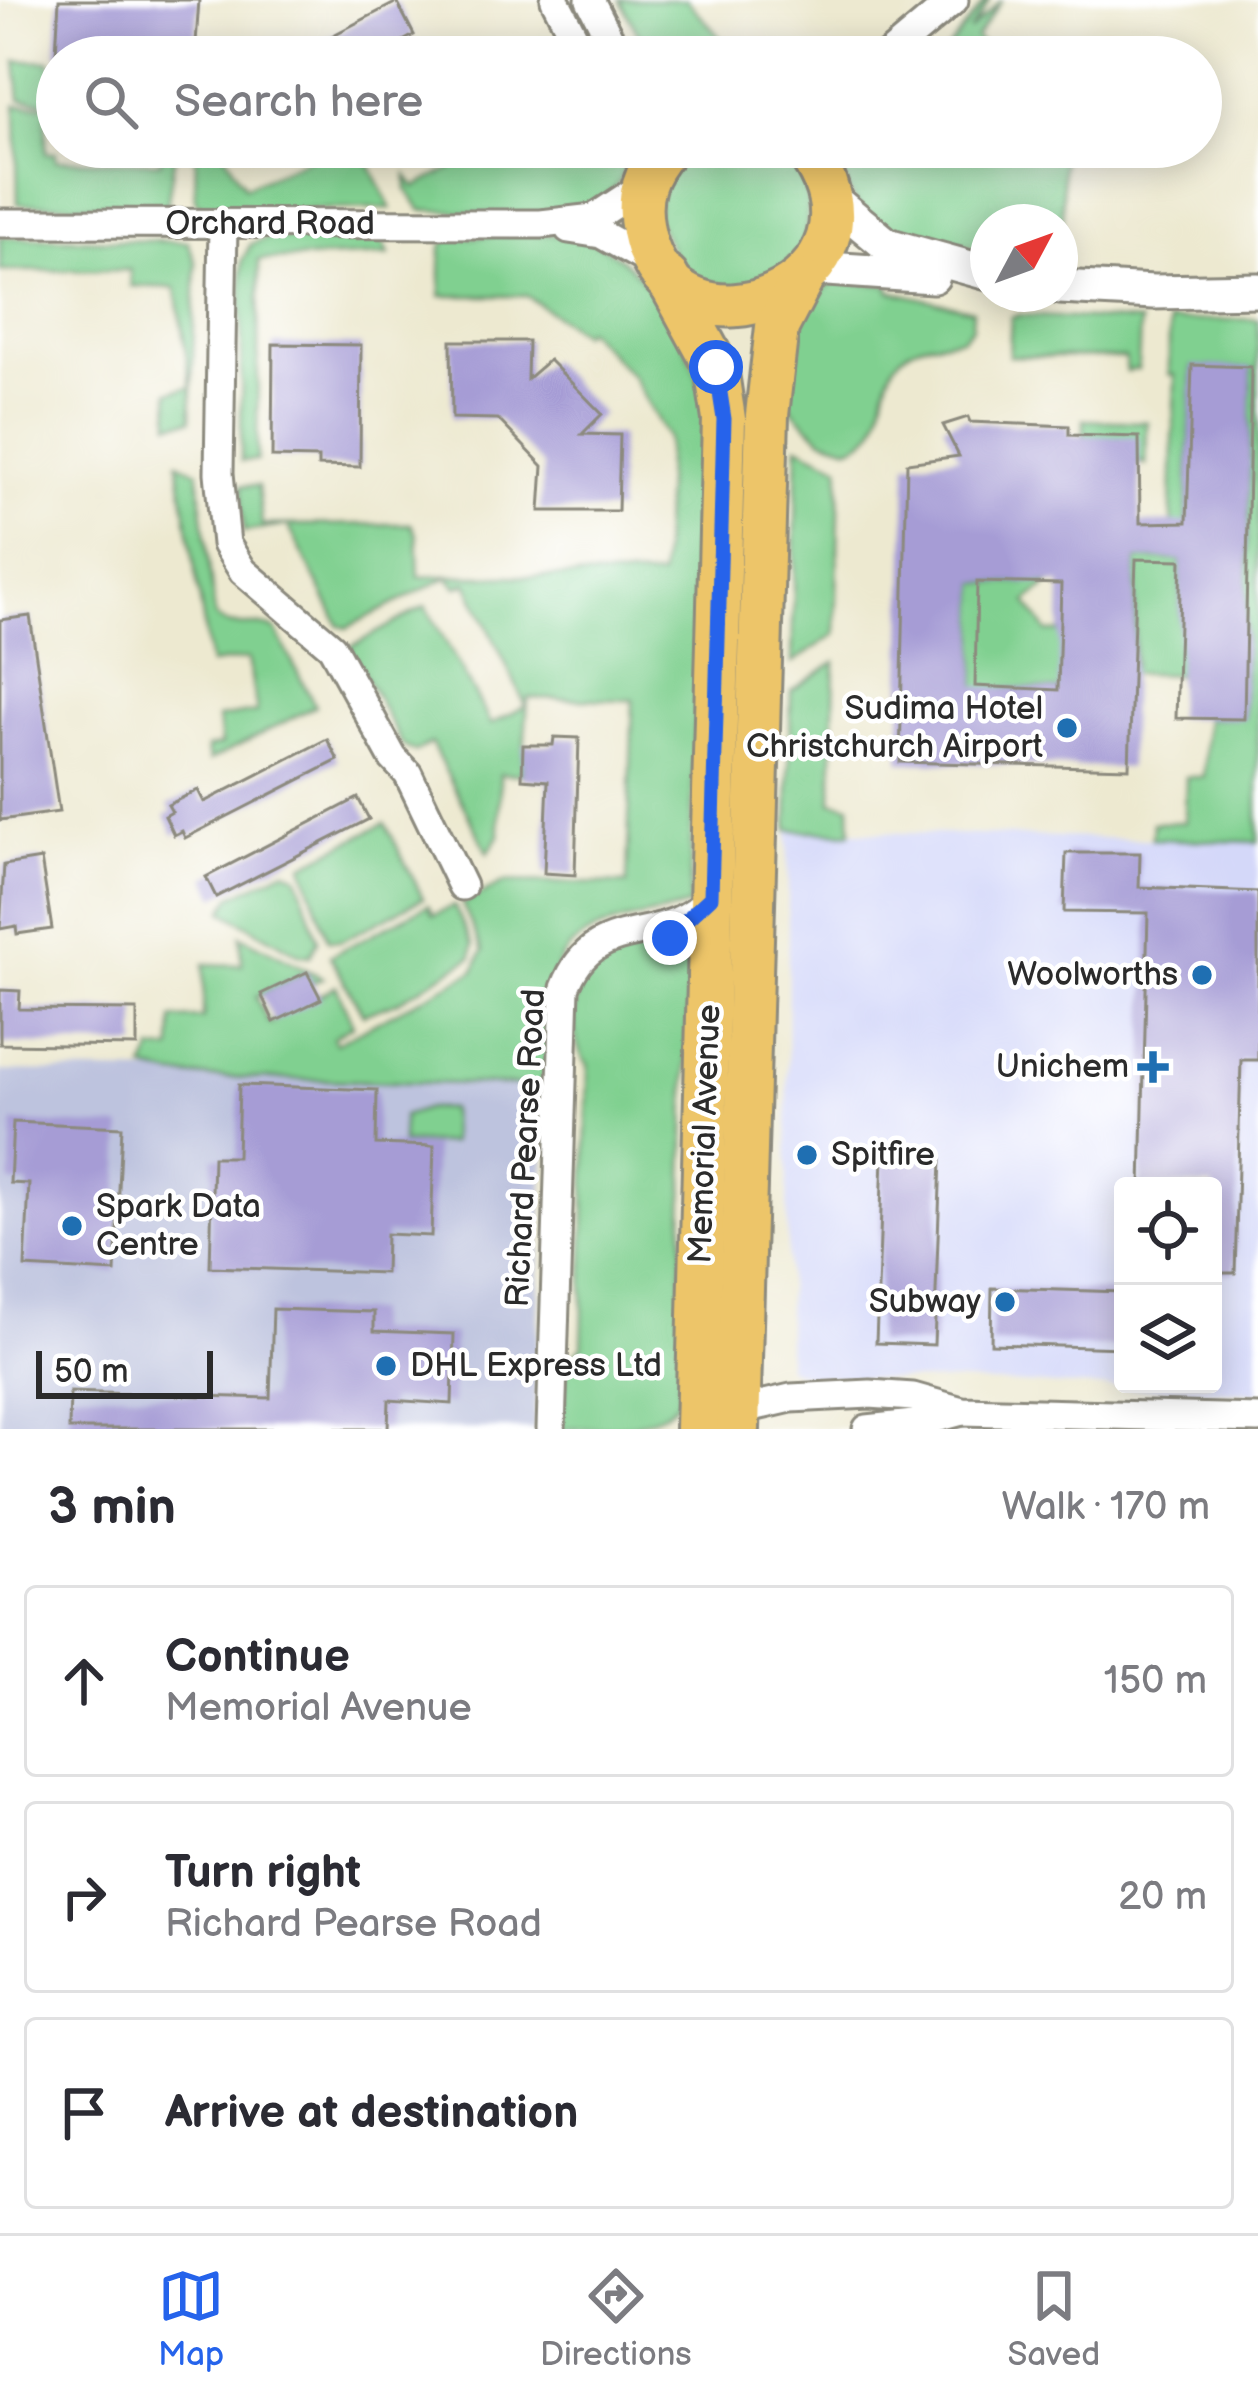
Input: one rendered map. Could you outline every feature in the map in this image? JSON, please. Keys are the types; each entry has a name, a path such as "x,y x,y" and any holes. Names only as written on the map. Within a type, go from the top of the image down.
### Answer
{"main road":[{"name":"Memorial Avenue","path":"711,1424 767,415 777,327 826,238 822,168"},
{"name":"Memorial Avenue","path":"641,172 642,226 716,367 724,419 710,966 711,1424"},
{"path":"662,271 697,298 733,307 770,300 806,274"}],"street":[{"path":"555,0 573,36"},
{"path":"590,0 609,36"},
{"path":"919,36 954,0"},
{"path":"918,36 922,33"},
{"path":"823,168 887,244 970,268"},
{"name":"Orchard Road","path":"0,223 541,224 594,218 641,172"},
{"path":"223,224 219,438 226,544 243,571 332,646 393,758 409,774 462,886"},
{"name":"Orchard Road","path":"541,224 601,234 662,271"},
{"path":"806,274 891,270 970,281"},
{"path":"1078,287 1154,292 1258,290"},
{"name":"Richard Pearse Road","path":"551,1419 565,988 572,969 594,944 628,932 657,932 683,923 711,897"},
{"path":"657,932 683,944 710,966"},
{"path":"711,1424 790,1398 870,1394 913,1397 962,1411 1258,1419"},
{"path":"866,1429 914,1424 962,1411"}],"shaded area":[{"path":"788,830 1258,842 1258,1393 1222,1392 1222,1177 1114,1177 1114,1388 809,1376 787,1368"},
{"path":"0,1071 547,1076 534,1429 0,1429"}],"green space":[{"path":"620,0 687,0 719,36 640,36"},
{"path":"986,0 990,0 969,32 1002,0 977,36 958,36"},
{"path":"16,60 36,61 36,101 20,99"},
{"path":"16,105 36,105 36,168 173,168 167,206 18,204"},
{"path":"196,168 234,168 245,187 288,168 371,168 391,208 205,211 195,200"},
{"path":"453,168 623,168 606,195 581,207 549,213 421,210 407,190 407,176 415,187"},
{"path":"671,168 796,168 808,210 801,255 747,292 683,275 655,216"},
{"path":"844,168 1062,168 1063,204 970,204 970,247 909,233 907,238 867,214 850,193"},
{"path":"560,235 590,241 612,253 650,288 691,358 706,406 689,906 603,928 568,950 556,968 550,992 546,1086 174,1076 144,1069 153,1051 172,1050 173,1019 203,1018 204,964 242,965 241,936 323,978 312,983 306,972 256,997 269,1024 336,986 353,1025 333,1037 336,1043 474,971 483,951 462,904 505,882 627,884 633,700 528,698 522,774 500,774 499,836 488,853 431,743 415,752 402,745 350,647 426,606 491,724 526,706 467,583 457,587 448,577 346,628 339,625 288,525 244,532 241,486 258,486 262,525 411,524 417,535 419,577 448,576 661,577 667,437 633,377 586,329 581,333 527,296 441,296 441,247 449,238"},
{"path":"0,237 188,242 196,263 191,420 170,424 169,392 191,387 176,288 131,286 130,270 0,271"},
{"path":"381,237 389,255 259,260 257,460 241,461 242,261 251,244 267,238"},
{"path":"834,282 890,285 890,291 973,312 972,327 962,338 920,345 895,363 874,429 850,447 821,438 786,403 795,335 820,293"},
{"path":"1011,318 1140,322 1138,369 1127,371 1125,358 1009,356"},
{"path":"1258,319 1258,842 1152,839 1153,823 1185,822 1186,777 1204,777 1206,719 1244,718 1251,368 1192,366 1186,547 1176,547 1171,509 1175,375 1169,374 1169,321"},
{"path":"1084,420 1147,422 1146,465 1084,436"},
{"path":"798,446 840,466 836,634 792,663"},
{"path":"178,462 198,471 215,616 229,624 276,630 315,706 209,761 207,748 221,745 218,718 257,712 248,659 210,664"},
{"path":"1136,559 1181,560 1179,675 1115,673 1115,666 1134,666"},
{"path":"977,583 1050,583 1027,602 1047,632 1060,632 1088,691 1006,688 974,762"},
{"path":"835,662 832,802 850,805 851,833 788,830 791,691"},
{"path":"385,823 423,898 341,941 328,940 303,865"},
{"path":"286,870 298,876 318,940 310,956 300,955 223,911 231,897"},
{"path":"428,905 433,915 454,906 473,945 472,957 397,1002 363,1014 330,956"},
{"path":"630,945 667,946 689,963 679,1398 659,1416 644,1421 561,1429 567,1360 582,1347 588,1065 576,1040 575,1009 591,965 604,954"},
{"path":"428,1108 450,1109 451,1143 402,1143 403,1116"}],"building":[{"path":"59,0 199,0 196,36 57,36"},
{"path":"397,2 414,35 412,36 331,36"},
{"path":"451,341 528,341 527,379 549,360 557,368 602,414 582,434 620,435 618,511 540,511 543,466 498,419 452,418"},
{"path":"273,344 361,345 360,467 318,466 318,458 272,457"},
{"path":"1192,365 1251,367 1244,719 1176,718 1181,560 1136,559 1129,768 900,762 907,463 959,456 943,425 968,417 970,422 1069,426 1069,435 1139,437 1140,523 1187,522","holes":["977,582 1061,584 1058,690 975,686"]},
{"path":"30,616 59,812 0,820 0,620"},
{"path":"554,737 579,738 575,875 544,873 548,781 522,779 523,745 553,745"},
{"path":"327,739 338,760 185,838 182,831 174,835 165,816 172,812 168,805 198,790 204,802"},
{"path":"358,798 369,819 216,897 206,877"},
{"path":"1066,853 1140,853 1139,887 1258,892 1258,1060 1241,1060 1235,1273 1222,1273 1222,1177 1141,1177 1148,913 1064,912"},
{"path":"41,859 52,929 17,934 16,926 0,929 4,865"},
{"path":"307,972 321,999 274,1022 261,994"},
{"path":"0,990 20,991 19,1009 137,1010 137,1046 0,1044"},
{"path":"239,1085 377,1090 376,1144 434,1146 431,1236 386,1234 385,1273 210,1267 213,1157 237,1157"},
{"name":"Spark Data Centre","path":"13,1122 122,1127 115,1272 25,1267 29,1184 10,1183"},
{"path":"883,1157 941,1159 934,1345 876,1343"},
{"path":"992,1288 1114,1292 1114,1348 991,1344"},
{"path":"273,1309 374,1312 374,1331 454,1334 452,1404 389,1400 388,1429 69,1429 70,1392 270,1398"}],"place":[{"name":"Sudima Hotel Christchurch Airport","path":"1067,728"},
{"name":"Woolworths","path":"1202,975"},
{"name":"Unichem","path":"1153,1067"},
{"name":"Spitfire","path":"807,1155"},
{"name":"Spark Data Centre","path":"72,1226"},
{"name":"Subway","path":"1005,1302"},
{"name":"DHL Express Ltd","path":"386,1366"}],"route":[{"path":"670,938 657,932 694,916 711,897 724,419 716,367"}]}
